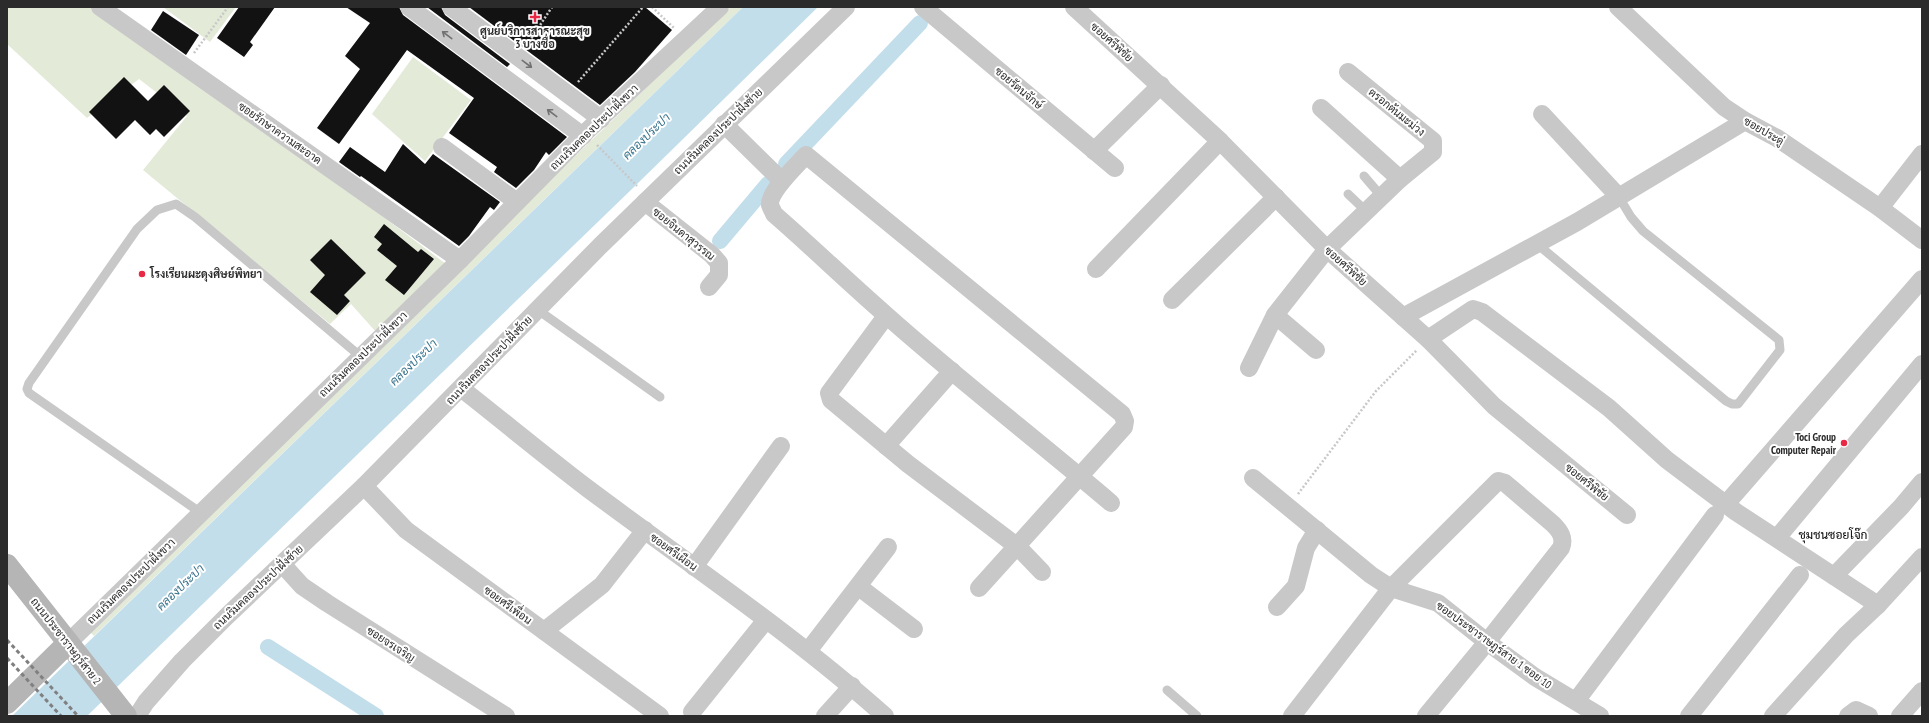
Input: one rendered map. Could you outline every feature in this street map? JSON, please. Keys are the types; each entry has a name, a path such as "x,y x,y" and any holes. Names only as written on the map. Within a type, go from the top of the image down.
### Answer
{"main road":[{"name":"ถนนประชาราษฎร์สาย 2","path":"7,564 120,708"},
{"name":"ถนนริมคลองประปาฝั่งขวา","path":"7,703 70,646"}],"street":[{"name":"ซอยรักษาความสะอาด","path":"100,7 460,260"},
{"path":"410,7 590,140"},
{"path":"451,7 600,119"},
{"name":"ถนนริมคลองประปาฝั่งขวา","path":"70,646 201,513 518,202 590,140 600,119 720,7"},
{"name":"ถนนริมคลองประปาฝั่งซ้าย","path":"137,716 146,702 182,661 227,616 364,486 462,389 645,202 846,7"},
{"name":"ซอยรัตนจักษ์","path":"923,7 1115,168"},
{"name":"ซอยศรีพิชัย","path":"1074,7 1161,85 1220,141 1327,249 1428,339 1494,406 1627,515"},
{"name":"ซอยประดู่","path":"1618,7 1724,107 1777,138 1880,208 1922,240"},
{"name":"ตรอกต้นมะม่วง","path":"1348,72 1432,141 1433,152 1400,179"},
{"path":"1094,151 1161,85"},
{"path":"1249,368 1275,314 1327,249 1400,179 1321,108"},
{"path":"1542,114 1619,197"},
{"path":"1403,317 1537,244 1746,121"},
{"path":"724,124 782,180"},
{"path":"1096,270 1220,141"},
{"path":"442,147 518,202"},
{"path":"1880,208 1922,154"},
{"path":"979,588 1018,547 1080,477 1124,427 1125,421 1122,414 806,155 782,180 771,200 770,205 774,214 886,316 1080,477 1111,504"},
{"path":"1172,300 1276,197"},
{"name":"ซอยจินดาสุวรรณ","path":"645,202 712,255 719,263 719,275 709,287"},
{"path":"1576,701 1721,510 1922,279"},
{"path":"1428,339 1473,309 1482,312 1609,408 1721,510 1777,538 1878,605"},
{"path":"1275,314 1316,350"},
{"path":"886,316 829,393 831,400 886,446 1018,547 1042,572"},
{"path":"1777,538 1922,364"},
{"path":"886,446 952,371"},
{"name":"ซอยศรีเผือน","path":"462,389 586,487 808,651 852,686 885,716"},
{"path":"694,566 781,446"},
{"name":"ซอยประชาราษฎร์สาย 1 ซอย 10","path":"1253,478 1289,506 1371,575 1391,588 1438,603 1487,642 1535,677 1600,716"},
{"path":"1292,716 1391,588 1498,480 1505,483 1560,531 1562,543 1561,548 1426,716"},
{"path":"1834,576 1901,507 1922,482"},
{"name":"ซอยศรีเพื่อน","path":"364,486 406,530 660,716"},
{"path":"544,631 602,585 645,530"},
{"path":"1277,607 1296,586 1306,548 1317,530"},
{"path":"808,651 859,587 888,547"},
{"path":"1773,716 1846,635 1878,605 1922,557"},
{"name":"ซอยจรเจริญ","path":"283,564 302,586 506,716"},
{"path":"1689,716 1800,575"},
{"path":"859,587 914,630"},
{"path":"692,712 766,620"},
{"path":"825,716 852,686"},
{"path":"1900,716 1922,691"},
{"path":"1848,716 1856,710 1869,716"}],"lane":[{"path":"1364,176 1382,197"},
{"path":"1348,194 1367,212"},
{"path":"1537,244 1726,401 1732,404 1738,404 1780,350 1779,340 1644,231 1632,217 1619,197"},
{"path":"201,513 29,393 27,389 29,383 137,229 157,210 176,204 195,217 360,356"},
{"path":"538,310 660,397"},
{"path":"1166,690 1197,716"}],"path":[{"path":"184,66 228,7"},
{"path":"518,58 552,7"},
{"path":"567,94 643,7"},
{"path":"652,7 685,40"},
{"path":"590,140 638,186"},
{"path":"1289,506 1376,391 1428,339"}],"green space":[{"path":"7,7 93,7 330,177 446,264 376,332 351,304 330,324 143,170 187,116 139,79 87,118 7,44"},
{"path":"163,7 236,7 210,42"},
{"path":"731,7 743,7 94,636 89,631 511,217"},
{"path":"413,57 471,100 425,161 372,114"}],"water":[{"name":"คลองประปา","path":"743,7 818,7 87,716 12,716"}],"building":[{"path":"239,7 275,7 250,42 253,45 244,57 217,38"},
{"path":"346,7 399,7 403,15 567,137 549,155 546,152 534,170 516,188 494,172 497,167 449,133 474,98 407,50 339,144 317,128 360,69 345,56 370,23"},
{"path":"427,7 441,7 445,15 510,64 507,67"},
{"path":"469,7 645,7 672,30 635,72 600,105"},
{"path":"163,11 199,35 186,55 151,30"},
{"path":"124,77 148,101 164,85 190,111 164,137 156,129 150,135 135,120 116,139 89,112"},
{"path":"403,144 425,164 433,154 500,202 494,210 490,207 469,236 459,246 339,162 350,147 385,172"},
{"path":"384,224 418,252 421,249 434,259 404,295 385,280 397,266 377,250 382,244 374,237"},
{"path":"331,239 366,273 344,295 350,301 337,315 310,292 325,275 310,260"}],"waterway":[{"path":"786,164 920,23"},
{"path":"720,241 768,184"},
{"path":"268,647 376,716"}],"railway":[{"path":"7,640 78,716"},
{"path":"7,658 61,716"}],"place":[{"name":"ศูนย์บริการสาธารณะสุข 3 บางซื่อ","path":"535,17"},
{"name":"โรงเรียนผะดุงศิษย์พิทยา","path":"142,274"},
{"name":"Toci Group Computer Repair","path":"1844,443"}],"district":[{"name":"ชุมชนซอยโจ๊ก","path":"1833,534"}]}
